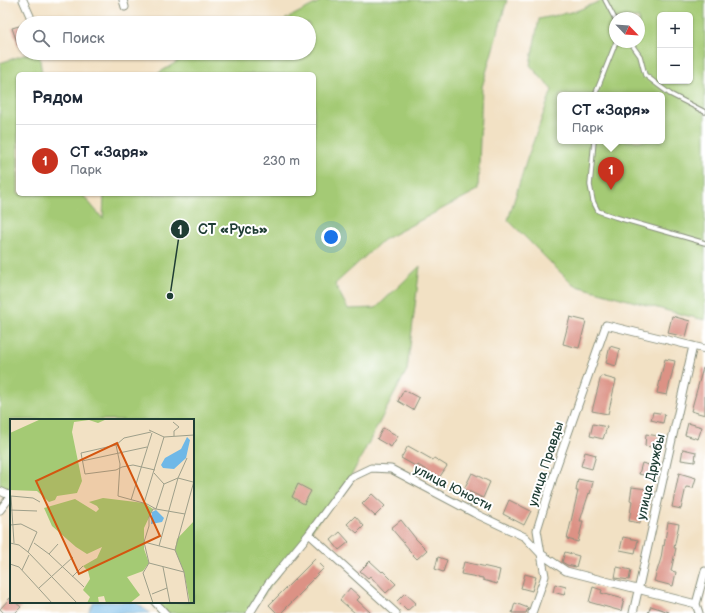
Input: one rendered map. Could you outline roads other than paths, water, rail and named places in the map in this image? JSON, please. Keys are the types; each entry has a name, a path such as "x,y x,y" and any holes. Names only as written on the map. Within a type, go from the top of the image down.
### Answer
{"street":[{"path":"23,0 31,16"},
{"name":"улица Правды","path":"532,613 545,576 537,530 557,465 606,325 692,346"},
{"path":"692,346 705,349"},
{"name":"улица Дружбы","path":"633,613 692,346"},
{"name":"улица Юности","path":"254,611 268,584 309,534 350,478 371,468 391,469 474,513 525,537 541,554 566,571 696,604"},
{"path":"0,491 10,496"},
{"path":"0,510 10,497"},
{"path":"309,534 396,613"},
{"path":"699,613 696,604 705,571"},
{"path":"156,603 165,613"}],"lane":[{"path":"611,0 606,1 612,12"},
{"path":"596,92 614,48"},
{"path":"634,48 640,56 645,75 670,94 705,112"},
{"path":"594,144 590,185 593,202 598,211 705,243"}],"water":[{"path":"93,603 136,603 150,613 89,613"}],"place":[{"name":"СТ «Заря»","path":"611,190"},
{"name":"СТ «Русь»","path":"170,296"}]}
